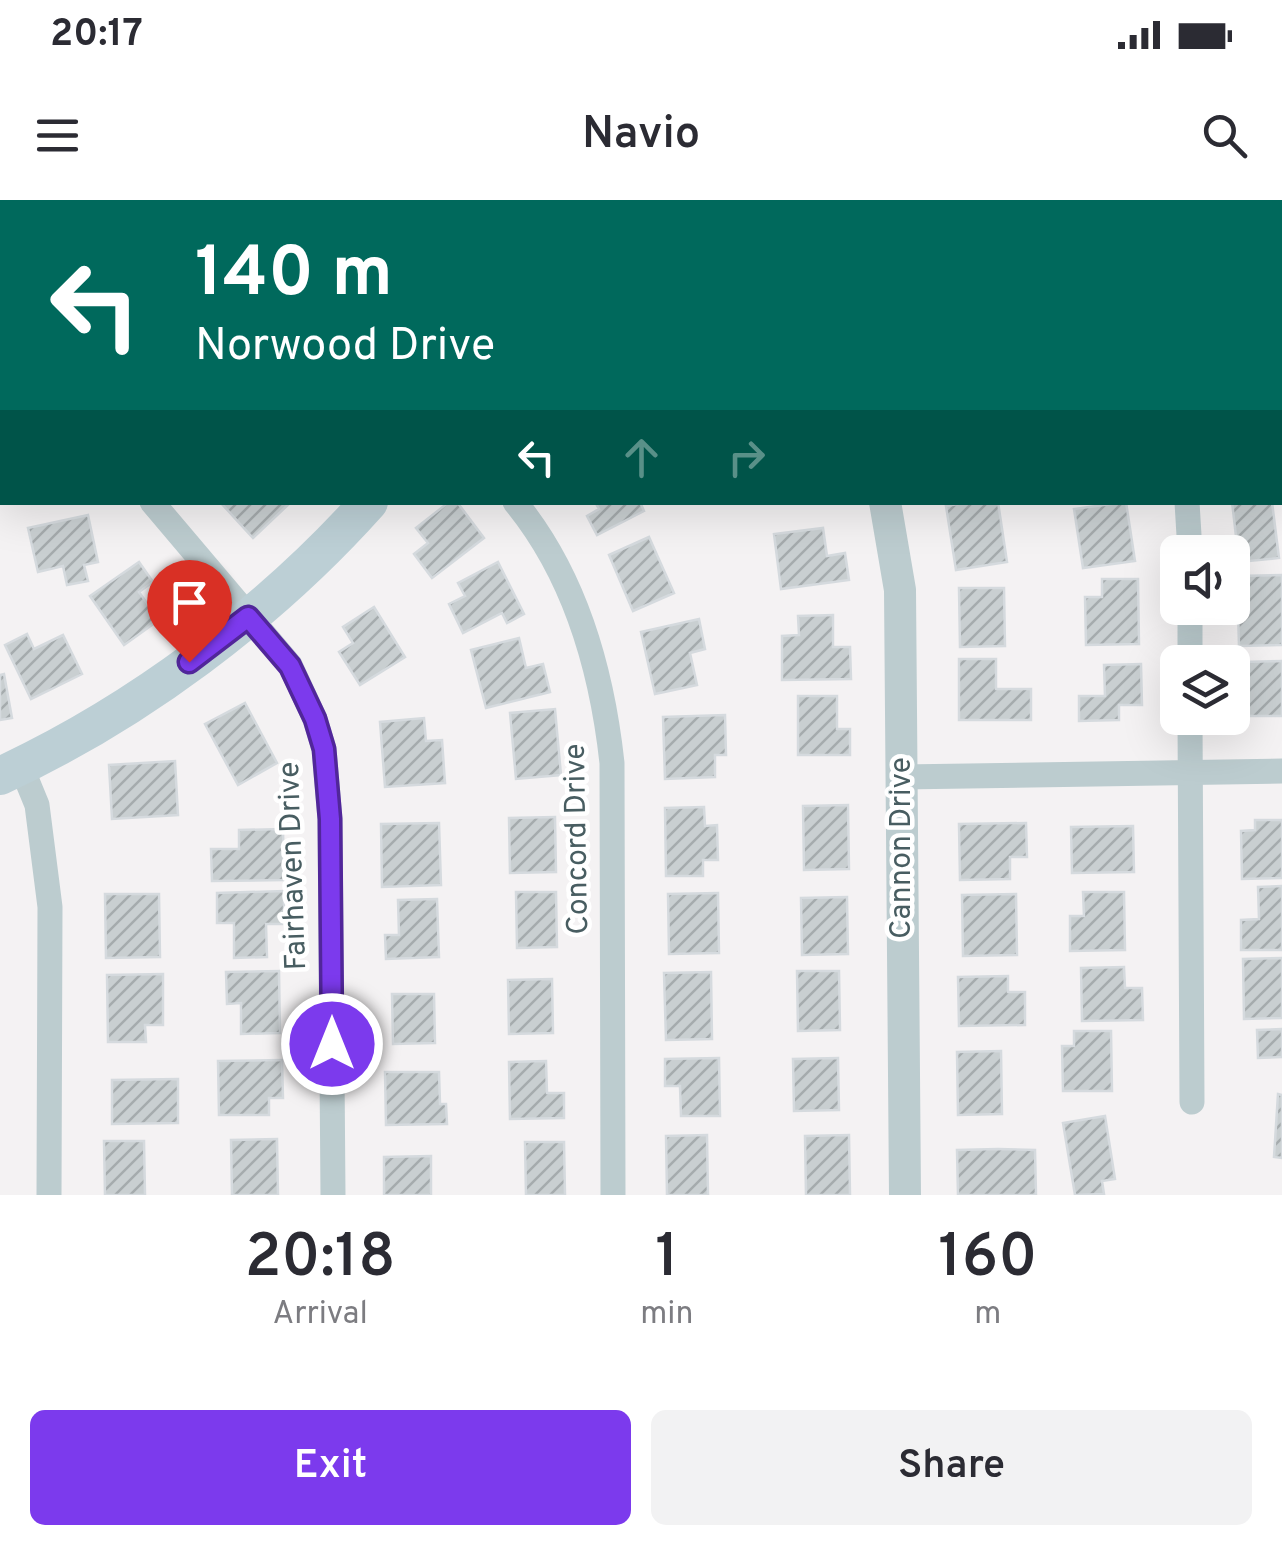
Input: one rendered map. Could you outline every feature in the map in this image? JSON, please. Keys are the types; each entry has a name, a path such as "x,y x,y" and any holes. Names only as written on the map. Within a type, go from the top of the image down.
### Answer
{"main road":[{"path":"11,771 100,723 159,685 297,577 366,505"}],"street":[{"name":"Fairhaven Drive","path":"155,505 290,666 315,719 324,749 330,819 333,1195"},
{"name":"Concord Drive","path":"518,505 553,558 576,608 606,710 612,763 614,1195"},
{"name":"Cannon Drive","path":"886,505 900,590 905,1195"},
{"path":"1188,505 1189,535"},
{"path":"1190,735 1192,1102"},
{"path":"11,771 37,805 50,907 49,1195"},
{"path":"901,777 1282,771"}],"building":[{"path":"223,505 288,505 253,538"},
{"path":"445,505 459,505 484,538 432,578 414,554 428,543 416,528"},
{"path":"597,505 641,505 644,511 597,535 587,516 599,509"},
{"path":"998,505 1007,562 956,570 946,506"},
{"path":"1126,505 1135,561 1083,568 1074,509"},
{"path":"1232,505 1272,505 1279,558 1250,561 1250,535 1236,535"},
{"path":"88,515 98,562 84,565 88,581 67,585 63,566 38,572 28,528"},
{"path":"823,528 827,556 845,553 849,580 781,589 774,534"},
{"path":"649,537 674,593 633,611 609,555"},
{"path":"139,562 153,582 139,592 159,620 124,645 90,596"},
{"path":"498,562 524,614 507,623 502,613 463,633 449,604 465,596 458,583"},
{"path":"1282,575 1282,645 1239,645 1238,625 1250,625 1250,576"},
{"path":"1102,579 1138,579 1139,644 1086,645 1085,597 1102,597"},
{"path":"959,588 1004,588 1005,646 960,647"},
{"path":"374,607 405,657 360,685 339,652 353,643 343,627"},
{"path":"833,615 833,647 850,647 851,679 782,680 782,636 799,635 798,616"},
{"path":"699,619 705,649 690,653 697,685 655,694 641,632"},
{"path":"27,634 34,649 63,635 82,674 31,699 5,645"},
{"path":"519,638 526,668 543,664 550,692 486,708 471,650"},
{"path":"959,659 996,659 996,689 1031,689 1031,720 959,720"},
{"path":"1282,661 1282,716 1250,716 1250,662"},
{"path":"1141,664 1142,705 1119,705 1119,720 1079,721 1079,696 1105,696 1104,665"},
{"path":"4,674 12,718 0,720 0,675"},
{"path":"798,696 837,696 837,729 850,729 850,755 798,755"},
{"path":"245,703 277,763 238,785 205,724"},
{"path":"555,709 561,775 516,779 510,713"},
{"path":"725,715 726,755 715,755 715,777 665,779 663,717"},
{"path":"424,718 426,741 442,740 445,783 385,787 380,722"},
{"path":"175,761 178,815 112,819 109,765"},
{"path":"848,805 849,869 804,870 803,806"},
{"path":"704,807 705,826 717,825 718,860 703,860 703,876 666,876 665,808"},
{"path":"555,817 556,872 510,873 509,818"},
{"path":"1255,820 1282,820 1282,878 1242,879 1241,831 1255,830"},
{"path":"439,823 441,885 382,887 381,824"},
{"path":"1026,823 1027,857 1010,857 1010,879 960,880 959,824"},
{"path":"1133,826 1134,872 1072,873 1071,827"},
{"path":"283,829 284,880 212,881 211,849 239,849 239,830"},
{"path":"1282,886 1282,950 1241,950 1241,920 1259,919 1258,887"},
{"path":"284,891 284,924 266,924 267,957 234,958 234,923 217,923 217,893"},
{"path":"516,892 556,892 557,947 517,948"},
{"path":"1083,892 1124,892 1125,950 1070,951 1070,916 1084,916"},
{"path":"718,893 719,953 669,954 668,894"},
{"path":"105,894 159,894 160,957 106,958"},
{"path":"1016,894 1017,955 963,956 962,895"},
{"path":"847,897 848,954 802,955 801,898"},
{"path":"437,899 439,957 386,959 385,935 399,935 398,900"},
{"path":"1282,958 1282,1018 1244,1019 1243,959"},
{"path":"1124,967 1125,988 1142,988 1143,1020 1082,1021 1081,968"},
{"path":"279,971 280,1033 241,1034 241,1003 227,1004 226,972"},
{"path":"797,971 839,971 840,1030 798,1031"},
{"path":"711,972 712,1039 666,1040 664,973"},
{"path":"163,974 163,1025 145,1025 146,1042 108,1042 107,975"},
{"path":"1008,976 1008,992 1025,992 1025,1025 959,1026 958,977"},
{"path":"552,979 553,1033 509,1034 508,980"},
{"path":"392,994 434,994 435,1043 393,1044"},
{"path":"1282,1029 1282,1057 1258,1058 1257,1030"},
{"path":"1074,1031 1111,1031 1112,1091 1063,1091 1062,1046 1074,1046"},
{"path":"1001,1051 1002,1114 958,1115 957,1052"},
{"path":"719,1058 720,1116 681,1116 680,1086 665,1086 665,1059"},
{"path":"838,1058 839,1110 794,1111 793,1059"},
{"path":"282,1060 283,1098 269,1098 269,1115 219,1115 218,1061"},
{"path":"546,1061 547,1093 564,1093 564,1118 510,1119 509,1062"},
{"path":"385,1072 439,1072 440,1104 446,1104 447,1124 386,1125"},
{"path":"178,1079 178,1123 112,1124 112,1080"},
{"path":"1278,1094 1282,1095 1282,1158 1274,1157"},
{"path":"1105,1116 1115,1179 1102,1181 1104,1194 1075,1195 1063,1123"},
{"path":"707,1135 708,1195 667,1195 666,1136"},
{"path":"849,1135 850,1195 806,1195 805,1136"},
{"path":"277,1139 278,1195 232,1195 231,1140"},
{"path":"104,1141 144,1141 145,1195 105,1195"},
{"path":"525,1142 564,1142 565,1195 526,1195"},
{"path":"957,1150 1035,1150 1036,1195 958,1195"},
{"path":"431,1156 431,1195 384,1195 384,1157"}],"route":[{"path":"189,662 248,617 290,666 315,719 324,749 330,819 332,1044"}]}
